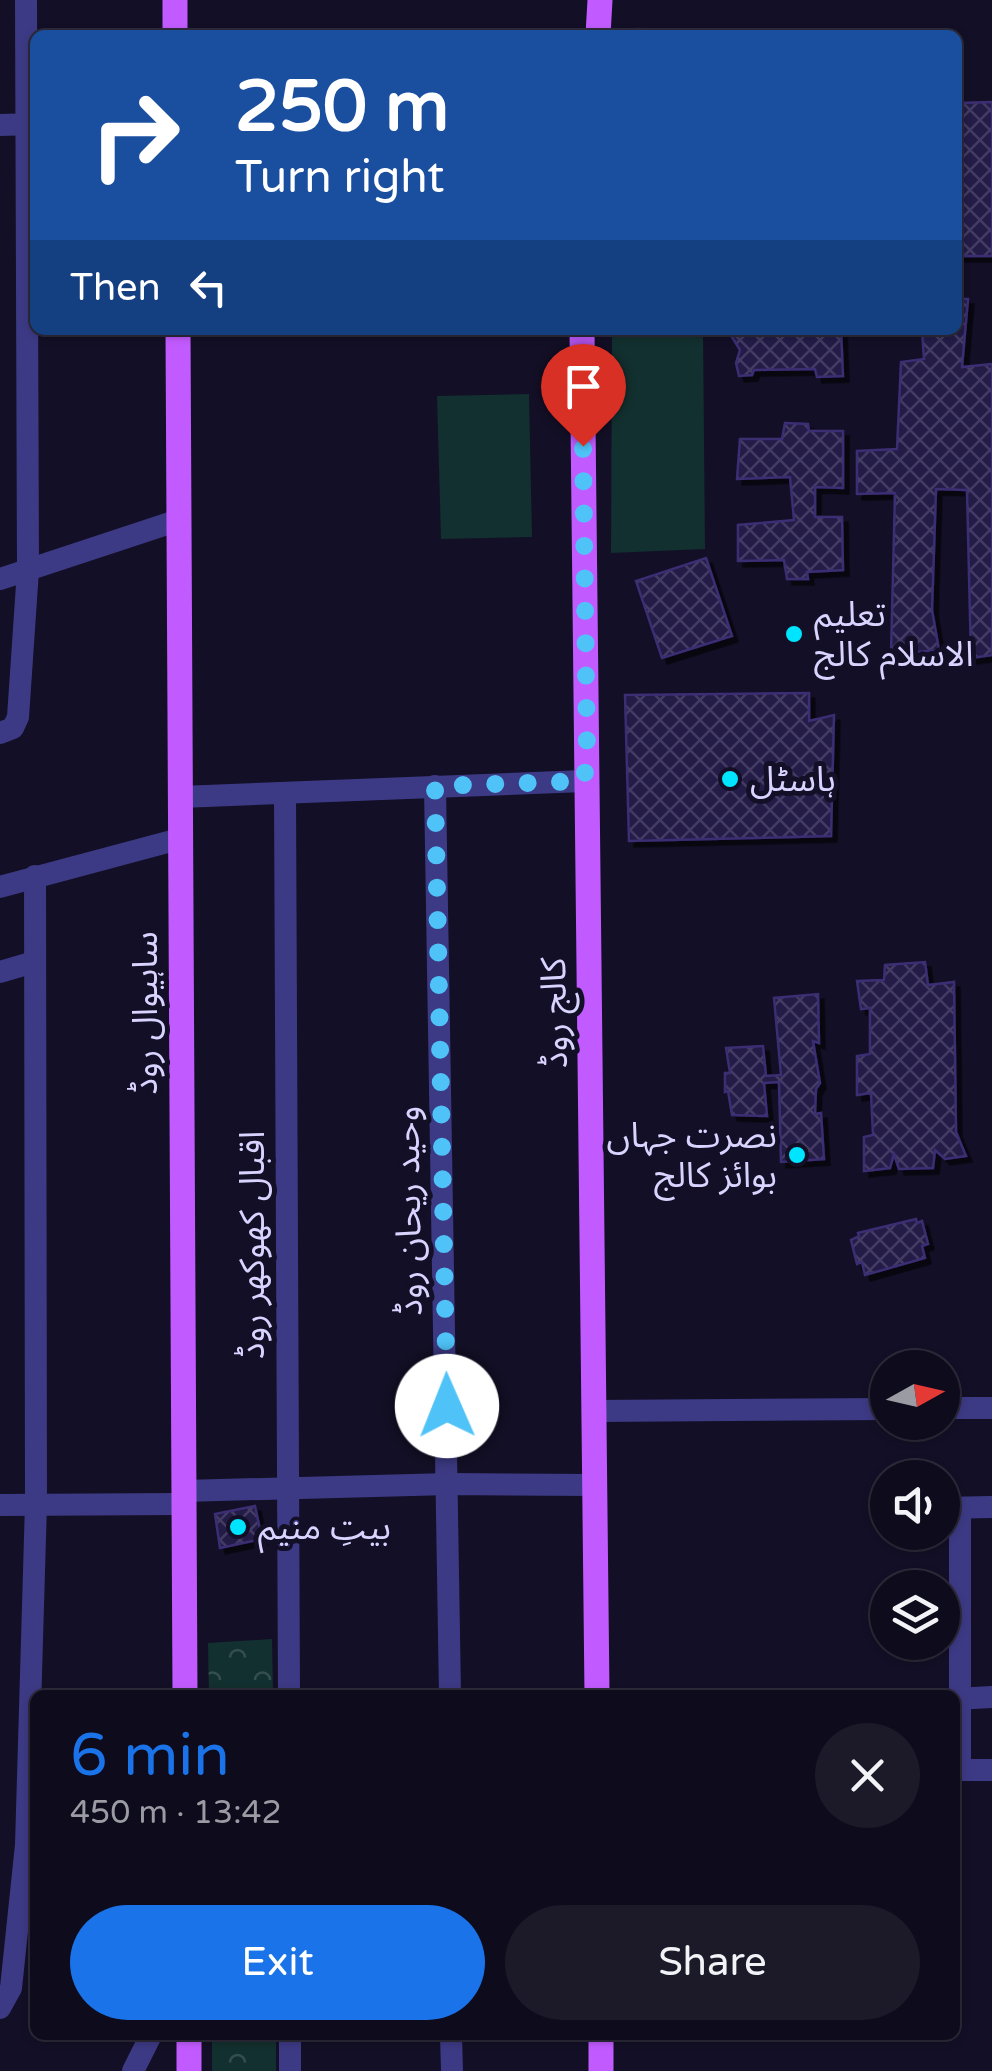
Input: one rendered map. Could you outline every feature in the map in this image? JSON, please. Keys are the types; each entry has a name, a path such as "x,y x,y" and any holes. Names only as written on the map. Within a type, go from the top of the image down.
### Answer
{"main road":[{"path":"175,0 175,30"},
{"path":"598,30 600,0"},
{"name":"ساہیوال روڈ","path":"178,335 185,1690"},
{"name":"کالج روڈ","path":"582,335 597,1690"},
{"path":"189,2040 190,2071"},
{"path":"601,2040 601,2071"}],"street":[{"path":"26,0 30,99"},
{"path":"0,125 30,124"},
{"path":"0,733 12,728 18,717 28,570 30,273"},
{"path":"0,579 179,520"},
{"path":"180,797 584,781"},
{"name":"وحید ریحان روڈ","path":"435,786 450,1690"},
{"name":"اقبال کھوکھر روڈ","path":"285,794 289,1690"},
{"path":"0,886 179,840"},
{"path":"31,1690 36,1503 35,876"},
{"path":"0,972 34,962"},
{"path":"960,1408 992,1408"},
{"path":"594,1411 870,1409"},
{"path":"0,1505 288,1488 594,1485"},
{"path":"960,1508 992,1507"},
{"path":"952,1550 957,1690"},
{"path":"960,1699 992,1698"},
{"path":"0,2008 11,1988 26,1845 30,1708"},
{"path":"960,1770 992,1770"},
{"path":"133,2071 148,2040"},
{"path":"290,2040 290,2071"},
{"path":"451,2040 452,2071"}],"green space":[{"path":"612,335 703,335 705,549 611,553"},
{"path":"529,394 532,537 441,539 437,396"},
{"path":"272,1639 273,1690 209,1690 208,1643"},
{"path":"212,2040 276,2040 276,2071 212,2071"}],"building":[{"path":"992,102 992,256 962,256 962,103"},
{"path":"962,299 968,299 962,367 992,364 992,655 971,658 967,490 936,489 932,610 939,650 891,654 895,493 857,494 857,451 897,449 901,362 924,359 922,335 962,335"},
{"path":"841,335 843,376 817,377 815,369 754,370 752,375 739,376 736,363 740,350 732,337"},
{"path":"785,423 808,424 809,431 843,431 843,488 815,487 815,517 842,517 843,570 807,572 808,579 787,579 784,560 738,561 738,525 794,520 790,477 737,479 740,439 782,439"},
{"path":"706,558 732,636 662,658 636,581"},
{"name":"ہاسٹل","path":"809,693 809,721 834,715 831,836 629,841 625,695"},
{"path":"925,962 928,985 954,982 956,1132 966,1156 945,1159 935,1150 933,1168 899,1169 894,1154 890,1168 864,1171 864,1137 873,1135 871,1093 857,1095 857,1056 870,1054 870,1008 861,1009 857,981 884,980 885,965"},
{"path":"818,994 819,1043 813,1041 820,1083 815,1114 821,1113 824,1159 781,1162 779,1082 764,1083 767,1116 732,1115 728,1091 725,1092 725,1073 730,1073 726,1048 763,1046 766,1076 781,1075 774,998"},
{"path":"916,1219 917,1223 922,1221 928,1244 922,1246 925,1258 865,1275 862,1262 857,1264 851,1240 858,1233"},
{"name":"بیتِ منیم","path":"255,1506 262,1539 220,1548 215,1514"}],"place":[{"name":"تعلیم الاسلام کالج","path":"794,634"},
{"name":"ہاسٹل","path":"730,779"},
{"name":"نصرت جہاں بوائز کالج","path":"797,1155"},
{"name":"بیتِ منیم","path":"238,1527"}],"route":[{"path":"447,1406 435,786 584,781 587,754 583,446"}]}
